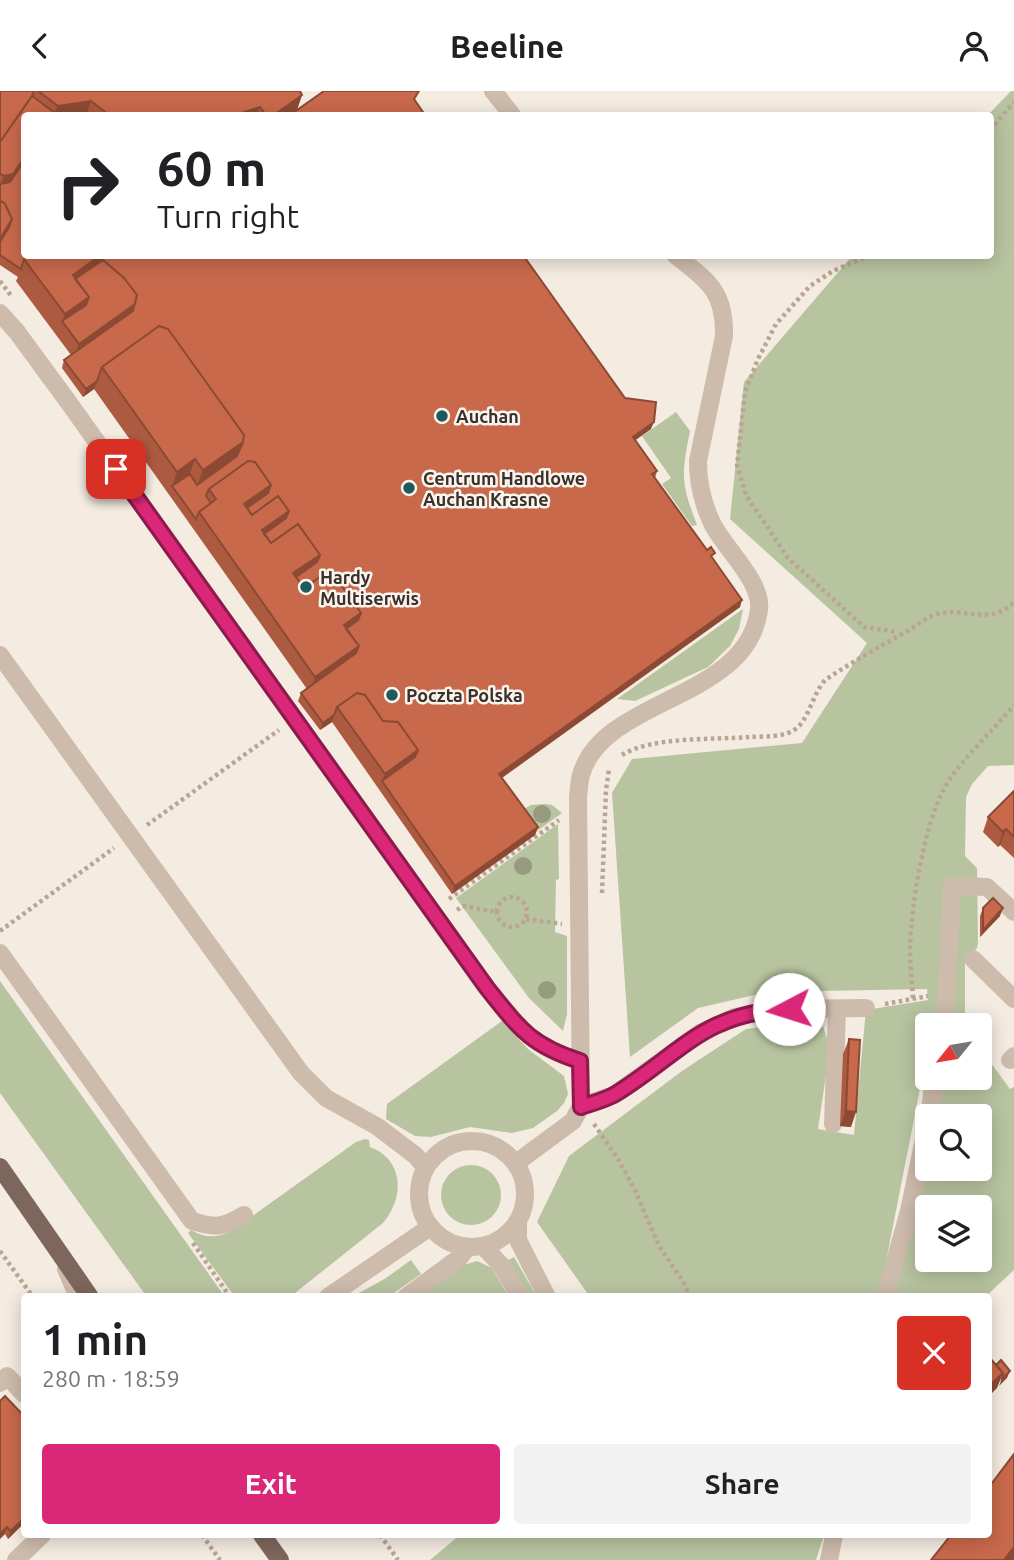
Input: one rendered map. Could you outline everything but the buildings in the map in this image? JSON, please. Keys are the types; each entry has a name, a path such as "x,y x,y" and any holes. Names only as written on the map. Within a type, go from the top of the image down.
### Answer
{"main road":[{"path":"0,1167 87,1293"},
{"path":"264,1538 280,1560"}],"street":[{"path":"493,91 510,112"},
{"path":"516,1163 573,1121 581,1107 578,796 582,774 603,741 621,727 722,671 745,646 760,607 756,589 712,523 698,482 698,461 724,336 724,317 721,303 713,289 680,259"},
{"path":"0,313 38,359 508,1014 533,1041 551,1051 580,1061"},
{"path":"0,655 301,1073 326,1098 378,1127 416,1156 425,1167"},
{"path":"946,1013 953,886 987,887 1014,912"},
{"path":"0,953 192,1221 211,1227 228,1225 244,1215"},
{"path":"973,959 1014,999"},
{"path":"581,1107 614,1095 716,1024 754,1012 866,1008"},
{"path":"833,1124 837,1009"},
{"path":"411,1293 476,1246 497,1241 518,1221 525,1192 516,1163 503,1150 487,1142 469,1140 452,1144 437,1153 425,1167 418,1187 420,1208 430,1227 447,1241 476,1246 501,1265 518,1293"},
{"path":"886,1293 915,1181"},
{"path":"518,1221 518,1240 545,1293"},
{"path":"334,1293 430,1227"},
{"path":"54,1244 76,1293"},
{"path":"0,1384 7,1376 21,1391"},
{"path":"16,1560 39,1538"},
{"path":"829,1560 833,1538"}],"path":[{"path":"994,125 1014,102"},
{"path":"861,259 833,271 810,286 776,324 745,391 737,465 746,495 788,558 864,627 897,632"},
{"path":"601,901 607,779 615,759 645,744 770,736 790,732 799,726 818,688 825,680 890,639 928,617 944,613 991,614 1006,610 1014,602"},
{"path":"913,998 910,948 916,896 936,807 958,767 1014,705"},
{"path":"0,930 295,718"},
{"path":"449,899 560,818 562,828"},
{"path":"516,898 526,908 526,919 520,925 510,927 501,923 497,912 502,901 516,898"},
{"path":"457,910 463,906 497,912"},
{"path":"526,919 565,926 563,911"},
{"path":"866,1008 948,993"},
{"path":"581,1107 618,1159 634,1188 659,1246 688,1293"},
{"path":"0,1251 30,1293"},
{"path":"204,1538 220,1560"},
{"path":"382,1538 398,1560"}],"green space":[{"path":"1014,91 1014,765 988,766 972,784 966,797 965,856 977,868 978,943 965,962 965,1013 915,1013 915,1090 920,1090 880,1293 587,1293 537,1222 569,1156 682,1071 746,1029 808,1021 823,1026 830,1048 818,1129 854,1135 866,1010 928,1000 927,989 767,992 698,1008 630,1057 612,793 632,759 802,743 867,643 730,519 744,382 849,259 994,259 994,112 991,112"},
{"path":"676,412 690,431 684,479 697,525 692,526 662,484 671,478 642,436"},
{"path":"743,609 739,629 730,646 708,667 635,701 617,699"},
{"path":"531,805 552,805 562,813 537,831 522,810"},
{"path":"558,824 559,879 556,880 555,932 567,936 567,1014 563,1031 529,998 456,898"},
{"path":"0,981 222,1293 144,1293 0,1093"},
{"path":"502,1021 528,1049 564,1076 568,1094 557,1111 533,1128 512,1133 470,1127 431,1137 415,1136 386,1119 387,1104"},
{"path":"992,1064 1010,1089 1014,1087 1014,1270 989,1293 885,1293 913,1193 915,1173 915,1181 992,1181 992,1104 922,1104 923,1090 992,1090"},
{"path":"369,1140 370,1147 390,1161 395,1170 398,1181 395,1203 383,1223 295,1293 232,1293 188,1233 191,1230 210,1236 230,1232 356,1142"},
{"path":"465,1165 477,1165 496,1178 501,1195 499,1207 488,1220 477,1225 465,1225 446,1212 441,1201 441,1189 454,1170"},
{"path":"514,1257 535,1293 528,1293 508,1260"},
{"path":"411,1260 421,1274 394,1293 359,1293"},
{"path":"477,1261 492,1268 507,1293 424,1293 463,1265"},
{"path":"456,1538 823,1538 816,1560 430,1560"}],"place":[{"name":"Auchan","path":"442,416"},
{"name":"Centrum Handlowe Auchan Krasne","path":"409,488"},
{"name":"Hardy Multiserwis","path":"306,587"},
{"name":"Poczta Polska","path":"392,695"}],"route":[{"path":"116,469 208,594 487,988 533,1041 551,1051 580,1061 581,1107 614,1095 716,1024 754,1012 789,1009"}]}
